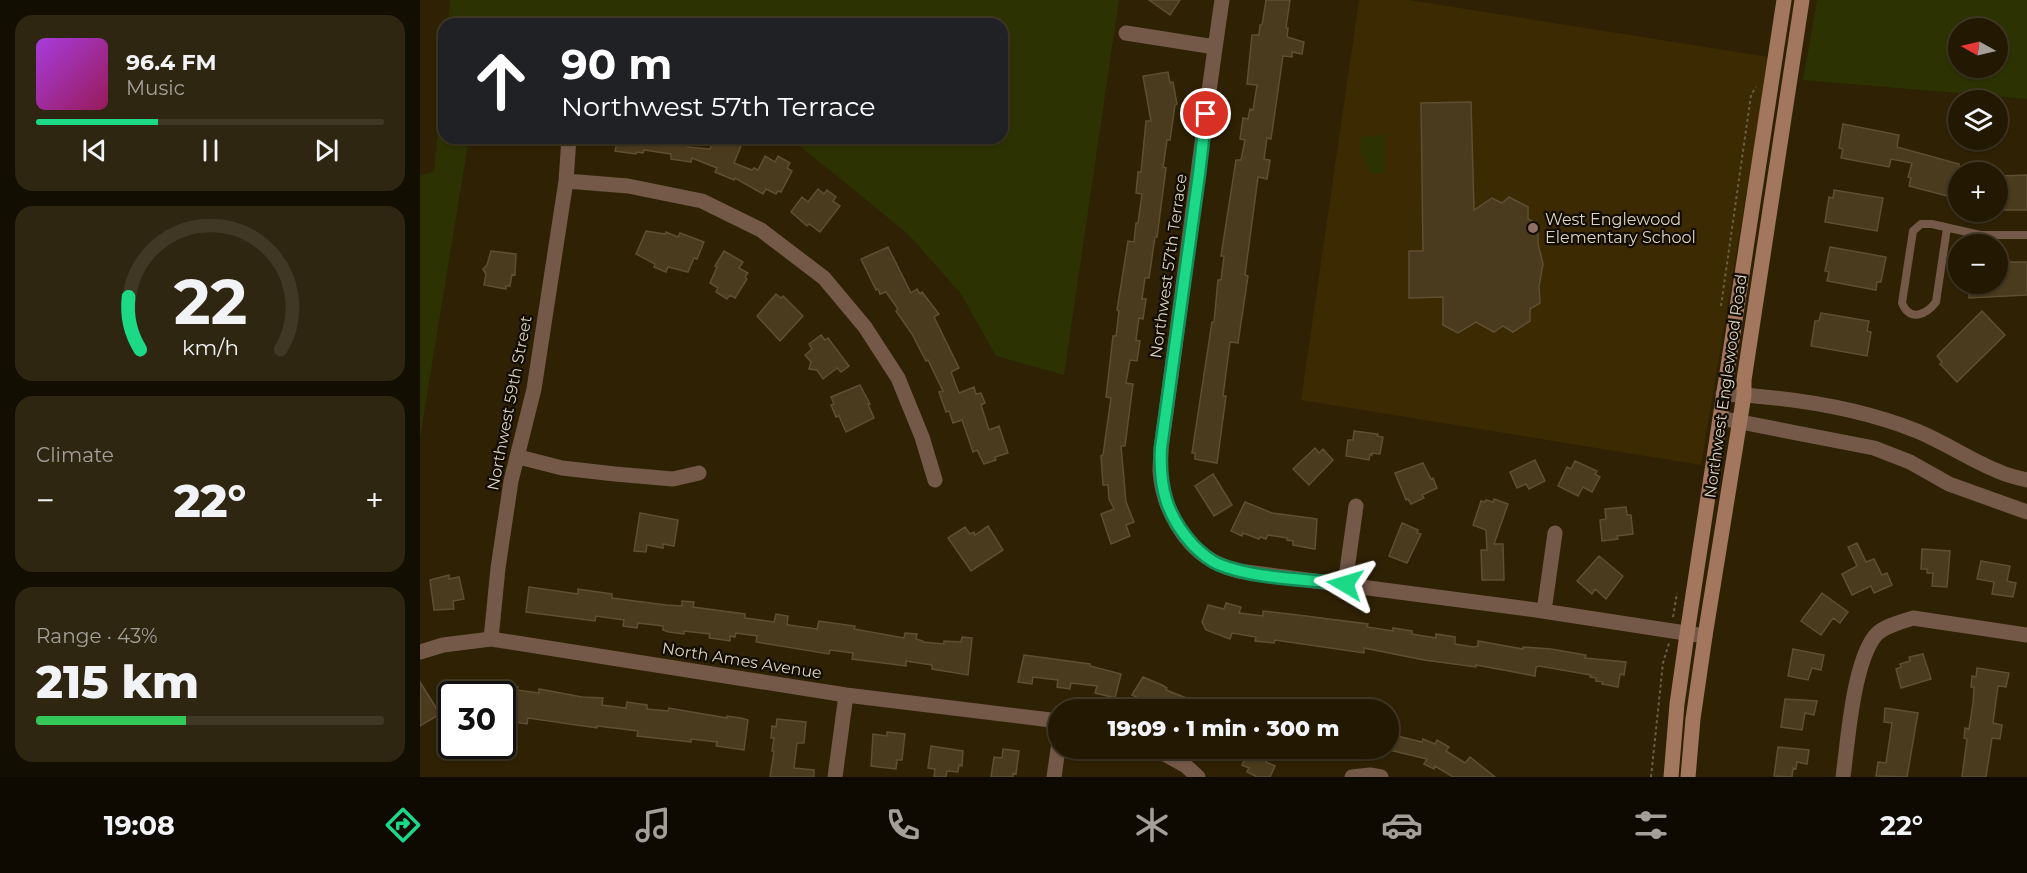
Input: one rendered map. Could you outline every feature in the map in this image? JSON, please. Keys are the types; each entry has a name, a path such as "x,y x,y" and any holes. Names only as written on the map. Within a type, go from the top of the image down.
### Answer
{"main road":[{"name":"Northwest Englewood Road","path":"1671,777 1680,633 1720,418 1784,0"},
{"name":"Northwest Englewood Road","path":"1688,777 1693,719 1705,636 1744,395 1745,369 1802,0"}],"street":[{"name":"Northwest 57th Terrace","path":"1222,0 1161,448 1160,471 1163,492 1170,513 1183,533 1199,551 1216,563 1239,571 1544,611 1705,636"},
{"path":"1126,33 1215,47"},
{"name":"Northwest 59th Street","path":"491,639 498,568 512,481 534,389 566,181 569,144"},
{"path":"566,181 628,186 702,201 761,231 824,278 865,327 898,378 922,437 935,480"},
{"path":"1723,394 1851,411 1885,419 1920,432 2000,472 2027,480"},
{"path":"1720,418 1874,448 1910,462 1949,484 2027,512"},
{"path":"519,457 562,468 615,474 673,479 699,473"},
{"path":"1345,584 1356,506"},
{"path":"1544,611 1555,533"},
{"path":"1843,777 1859,667 1876,635 1894,624 1913,618 2027,635"},
{"name":"North Ames Avenue","path":"420,652 443,645 491,639 846,695 1048,720"},
{"path":"835,777 846,695"},
{"path":"1053,777 1056,759"},
{"path":"1174,759 1198,777"},
{"path":"1352,777 1370,775 1381,777"}],"lane":[{"path":"1947,228 1936,302 1929,312 1911,315 1904,309 1902,303 1913,231 1921,224 1932,224 1980,235 2027,235"}],"path":[{"path":"1651,777 1664,663 1680,633"}],"shaded area":[{"name":"West Englewood Elementary School","path":"1359,0 1409,0 1769,57 1701,465 1301,400"}],"green space":[{"path":"450,0 1119,0 1064,375 996,356 961,294 908,234 797,144 1008,144 1008,18 448,18"},
{"path":"1817,0 2027,0 2027,99 2008,97 2008,90 1948,90 1948,92 1803,80"},
{"path":"438,129 438,144 468,144 420,438 420,176 434,171"},
{"path":"1385,135 1385,173 1372,174 1361,155 1360,137"}],"building":[{"path":"1149,0 1180,0 1170,15"},
{"path":"1266,0 1290,0 1287,37 1304,42 1302,54 1292,52 1292,57 1283,56 1271,139 1267,138 1264,159 1270,160 1267,179 1258,177 1245,275 1248,276 1238,343 1230,342 1217,463 1195,459 1195,453 1192,453 1212,322 1214,322 1218,280 1221,280 1224,256 1221,256 1236,160 1241,160 1245,140 1240,139 1243,118 1248,119 1250,109 1253,110 1257,85 1247,84 1252,35 1259,35"},
{"path":"1168,72 1170,83 1173,82 1177,104 1170,140 1167,140 1163,167 1166,168 1157,237 1155,237 1149,278 1145,278 1142,299 1146,299 1143,319 1139,318 1136,340 1140,341 1137,361 1130,360 1126,383 1133,384 1125,446 1121,446 1126,502 1134,522 1126,525 1130,536 1111,544 1101,514 1114,509 1109,499 1108,485 1103,485 1101,456 1103,455 1111,398 1106,397 1113,336 1116,336 1119,311 1117,310 1128,241 1134,242 1136,223 1138,223 1142,194 1136,193 1138,172 1141,172 1146,121 1151,121 1143,76"},
{"path":"1471,102 1474,210 1492,198 1502,203 1509,197 1528,207 1528,219 1538,224 1538,244 1543,264 1539,286 1540,303 1530,309 1530,321 1513,332 1503,326 1494,332 1476,322 1458,333 1443,325 1443,297 1409,298 1409,251 1423,251 1421,103"},
{"path":"1843,124 1899,135 1897,147 1952,162 1948,162 1948,196 1909,186 1911,178 1908,177 1912,163 1891,159 1889,167 1841,158 1843,149 1839,148"},
{"path":"617,144 689,144 688,147 710,149 712,144 736,144 741,146 734,163 758,170 765,156 775,162 778,156 790,163 787,168 792,171 781,192 778,191 776,194 766,189 763,194 735,178 734,180 715,172 717,168 692,158 691,162 671,159 671,154 644,150 643,153 637,152 636,154 615,151"},
{"path":"2027,175 2027,210 2008,210 2008,176"},
{"path":"818,189 824,194 827,190 836,197 833,201 840,206 820,232 809,224 807,226 791,212 802,197 808,202"},
{"path":"1834,190 1883,198 1877,231 1825,222 1829,197 1833,198"},
{"path":"646,231 665,234 666,232 678,237 680,233 704,242 697,259 694,258 688,272 668,267 666,272 654,267 655,264 636,254"},
{"path":"888,247 911,293 917,289 920,294 922,292 939,314 934,317 959,368 951,372 959,393 974,387 976,394 981,393 985,403 981,405 989,430 999,426 1008,453 995,457 996,460 984,464 977,450 973,452 962,420 953,423 949,411 946,412 939,392 943,391 928,360 926,361 912,334 896,311 898,309 886,292 880,294 878,289 876,290 861,259"},
{"path":"1830,247 1886,257 1881,282 1877,282 1876,290 1827,281 1829,272 1825,271"},
{"path":"491,251 516,254 515,275 512,274 510,286 506,286 506,289 484,285 486,274 483,269 487,265"},
{"path":"724,251 743,262 739,268 748,273 745,277 747,279 735,298 730,295 727,299 716,292 718,288 710,283 717,267 715,266"},
{"path":"2008,262 2027,262 2027,295 1969,298 1969,294 2008,294"},
{"path":"776,294 781,298 783,296 803,316 780,341 757,316"},
{"path":"1982,311 2005,335 1957,382 1940,364 1942,362 1937,356"},
{"path":"1821,313 1869,321 1867,331 1871,332 1867,356 1811,346 1815,321 1819,321"},
{"path":"821,335 825,340 828,338 849,366 841,372 837,368 823,379 817,370 809,369 811,362 805,355 812,349 809,344"},
{"path":"860,385 874,418 846,432 839,416 836,417 831,405 834,404 831,397"},
{"path":"1354,431 1378,434 1377,436 1383,437 1380,454 1370,454 1369,460 1346,456 1348,440 1353,440"},
{"path":"1315,448 1319,453 1323,449 1333,460 1309,485 1293,469"},
{"path":"1535,460 1545,481 1529,489 1526,484 1517,488 1510,472"},
{"path":"1575,461 1597,471 1595,474 1600,477 1592,492 1583,487 1578,496 1558,486 1567,467 1571,469"},
{"path":"1423,463 1437,488 1422,495 1424,498 1411,504 1408,499 1406,500 1395,473"},
{"path":"1213,474 1232,505 1214,516 1195,486"},
{"path":"1494,499 1508,504 1494,544 1503,544 1504,580 1482,580 1481,550 1487,550 1486,530 1473,525 1481,501 1493,502"},
{"path":"1245,502 1272,513 1317,519 1315,549 1293,545 1293,541 1287,538 1268,535 1266,539 1260,537 1259,539 1231,531"},
{"path":"1626,507 1627,515 1631,515 1633,534 1602,541 1600,520 1606,519 1605,509"},
{"path":"640,513 678,520 674,546 663,544 663,548 647,545 646,552 634,551"},
{"path":"1402,523 1418,530 1417,533 1421,534 1407,563 1389,556"},
{"path":"988,526 1003,550 971,571 948,538 965,527 970,534 974,532 975,535"},
{"path":"1857,543 1866,562 1874,559 1882,575 1887,573 1892,585 1874,593 1871,586 1852,595 1842,574 1857,566 1848,547"},
{"path":"1922,549 1950,551 1947,587 1932,586 1933,573 1927,573 1927,569 1921,569"},
{"path":"1599,556 1623,576 1606,599 1595,589 1592,594 1577,581"},
{"path":"1981,561 2010,566 2007,581 2016,583 2013,597 1992,594 1994,582 1977,579"},
{"path":"449,575 449,579 459,577 464,599 453,601 454,609 434,610 430,580"},
{"path":"529,587 578,594 578,589 612,594 612,598 666,605 682,606 682,601 694,602 693,607 745,614 745,618 774,622 776,614 788,616 787,624 789,625 817,629 819,621 855,626 854,629 904,638 905,633 917,634 916,639 923,642 944,644 944,641 961,642 962,637 972,638 968,675 932,669 932,665 906,661 906,666 852,659 853,653 830,650 829,654 756,642 757,636 736,633 735,637 730,636 730,641 709,638 710,634 669,632 663,630 663,626 638,623 637,628 623,626 624,620 596,616 595,621 526,612"},
{"path":"1822,593 1848,612 1840,623 1833,618 1821,635 1801,621"},
{"path":"1226,603 1241,607 1239,613 1263,616 1263,611 1298,615 1368,624 1367,627 1393,631 1393,628 1412,631 1412,634 1436,638 1436,634 1455,637 1455,644 1474,647 1478,646 1478,641 1523,649 1523,647 1551,649 1586,655 1585,658 1626,662 1624,675 1620,674 1618,687 1602,684 1603,682 1590,677 1591,675 1539,666 1536,667 1535,676 1476,665 1476,667 1424,660 1364,648 1364,653 1275,640 1274,643 1255,641 1256,637 1232,633 1230,639 1206,630 1202,622 1208,605 1224,609"},
{"path":"1793,649 1824,655 1821,670 1812,668 1808,680 1788,676"},
{"path":"1923,654 1931,679 1901,688 1896,669 1901,667 1900,664 1910,661 1909,657"},
{"path":"1024,655 1090,664 1090,666 1121,674 1115,698 1095,693 1097,686 1071,683 1070,689 1057,687 1058,680 1033,677 1032,684 1018,682"},
{"path":"1977,668 2009,673 2006,687 1998,686 1993,723 2002,725 2000,739 1992,738 1986,777 1962,777 1967,739 1964,738 1965,728 1969,729 1973,703 1972,676 1976,677"},
{"path":"1143,677 1189,699 1140,699 1132,695"},
{"path":"420,682 438,711 438,715 420,726"},
{"path":"516,687 518,687 517,690 539,693 539,689 582,697 603,698 602,705 626,708 627,702 647,705 647,709 668,711 669,708 748,720 744,750 716,746 717,742 691,739 691,742 637,736 638,731 614,728 597,726 597,728 528,718 527,724 516,722"},
{"path":"1785,699 1817,701 1814,715 1805,713 1802,730 1781,727"},
{"path":"1885,708 1918,713 1907,777 1876,776 1878,762 1886,763 1892,723 1884,722"},
{"path":"777,719 806,722 804,743 797,743 794,768 814,770 814,777 770,777 774,751 772,751 774,738 771,738 772,726 776,727"},
{"path":"887,732 905,734 902,760 897,760 896,769 871,766 873,734 887,736"},
{"path":"1399,736 1422,742 1423,739 1435,744 1437,740 1449,747 1446,751 1465,763 1470,757 1495,777 1453,777 1435,766 1434,769 1424,764 1427,759 1399,752"},
{"path":"931,746 963,751 962,766 959,765 958,772 947,771 946,777 934,777 935,769 928,768"},
{"path":"1778,747 1809,750 1807,764 1797,762 1796,769 1793,768 1792,777 1774,776"},
{"path":"1003,749 1019,751 1016,774 1013,773 1013,777 991,777 994,757 1002,758"},
{"path":"1245,759 1268,759 1266,762 1275,766 1270,777 1257,777 1247,772 1249,768 1242,765"}],"place":[{"name":"West Englewood Elementary School","path":"1533,228"}],"route":[{"path":"1206,114 1161,448 1160,471 1163,492 1170,513 1183,533 1199,551 1216,563 1239,571 1345,584"}]}
